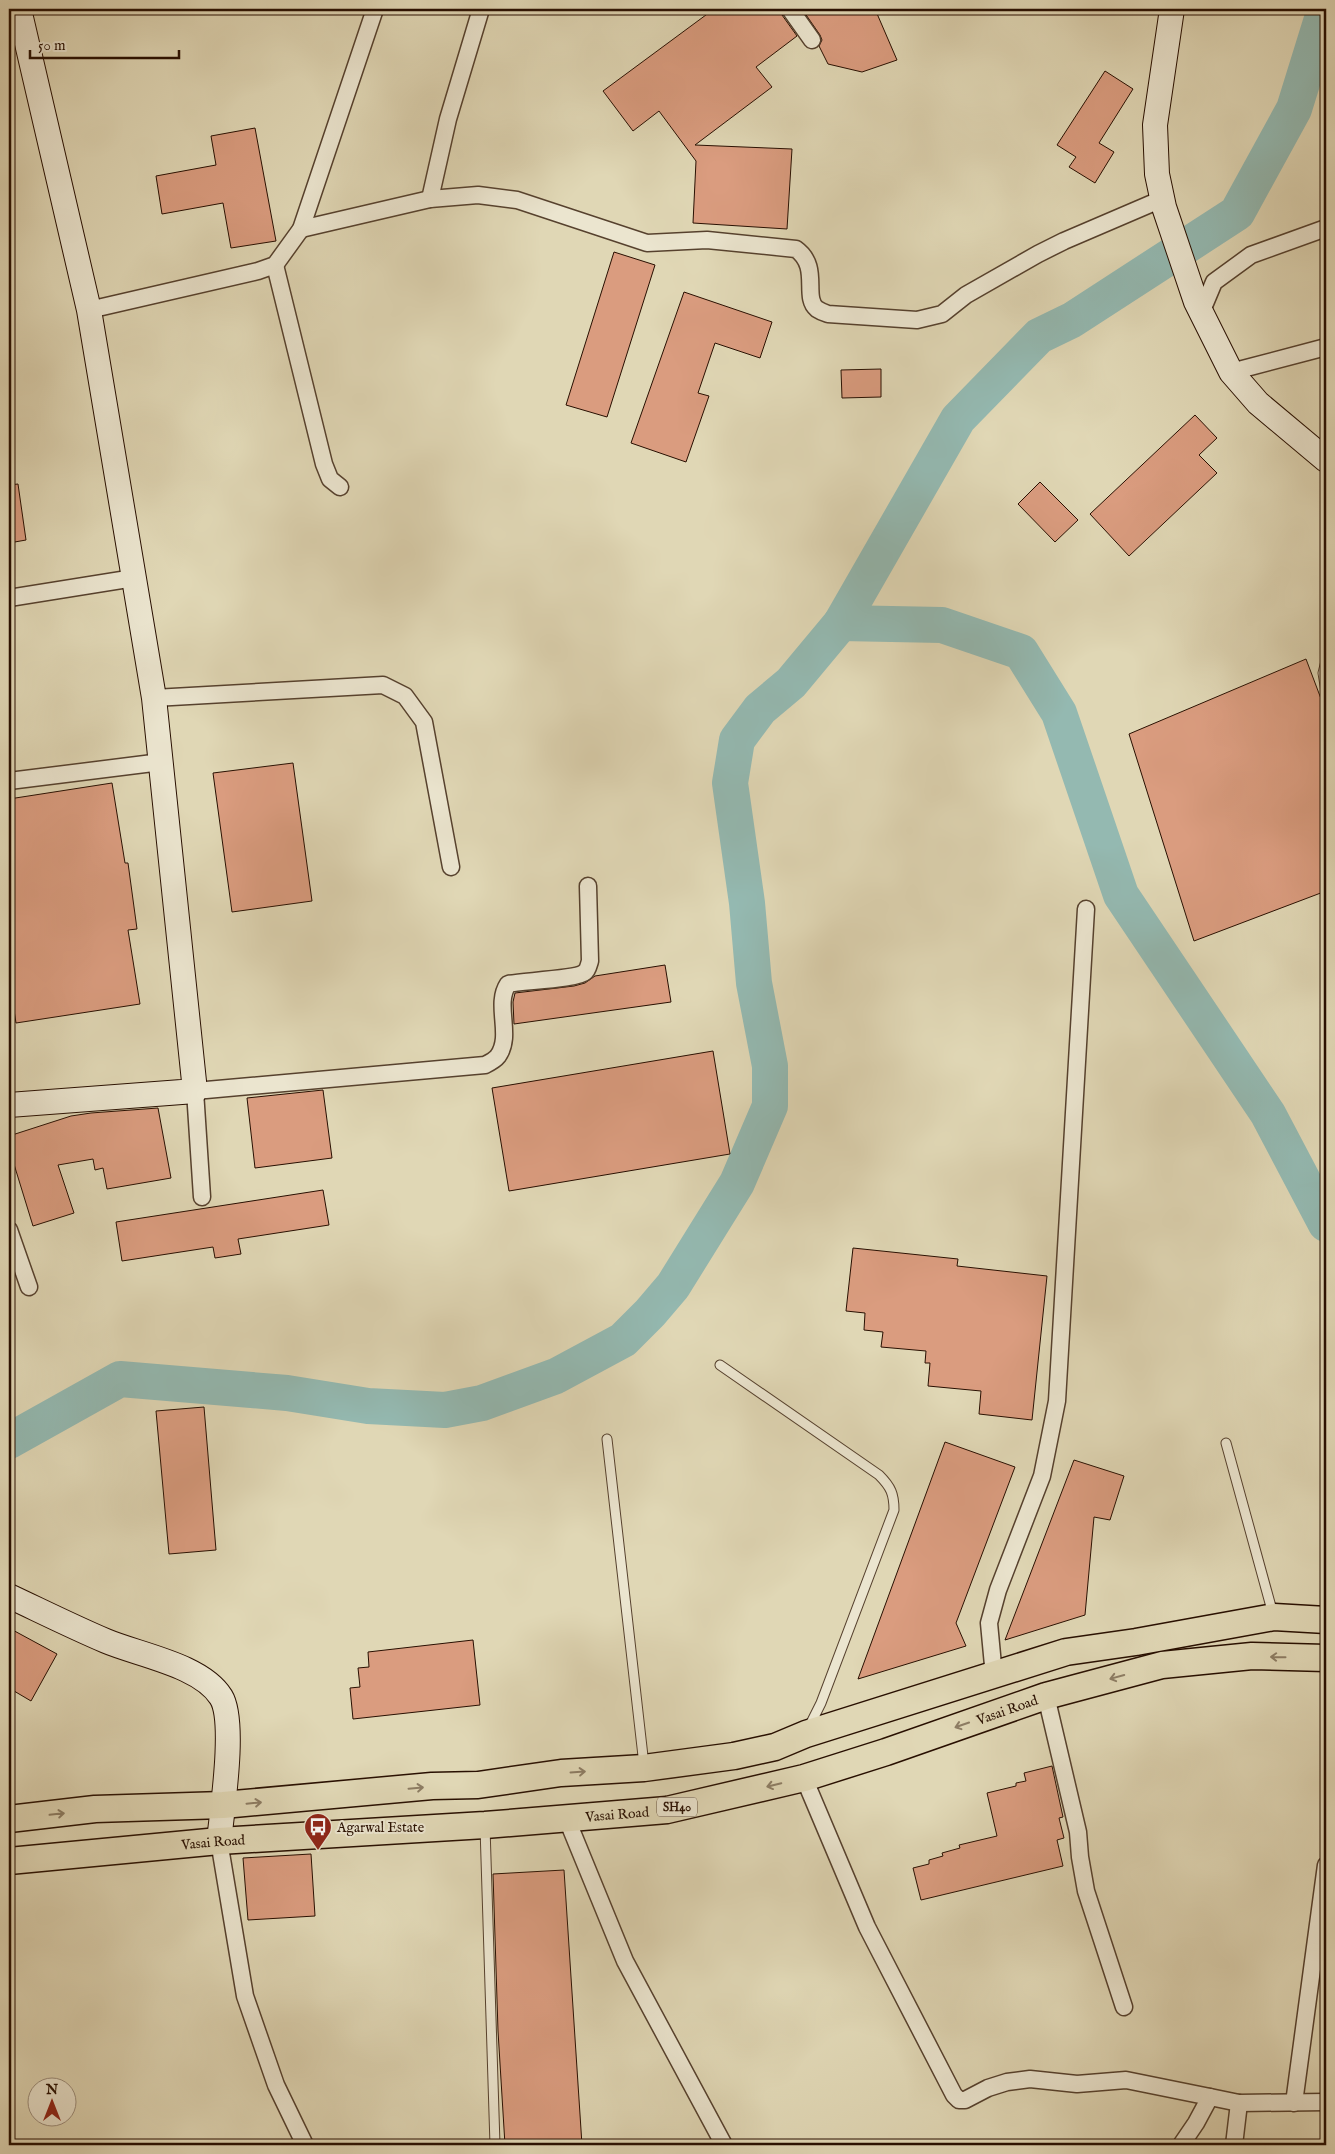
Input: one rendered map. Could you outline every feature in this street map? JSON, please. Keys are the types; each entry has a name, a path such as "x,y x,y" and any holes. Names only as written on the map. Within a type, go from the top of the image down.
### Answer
{"main road":[{"path":"9,1819 95,1809 223,1805 432,1786 478,1785 561,1774 644,1768 734,1756 775,1747 806,1734 1066,1652 1136,1642 1274,1617 1326,1620"},
{"name":"Vasai Road","path":"9,1861 219,1841 667,1810 804,1778 886,1752 1046,1696 1171,1664 1252,1656 1326,1658"}],"street":[{"path":"18,9 89,310 154,698 195,1091 202,1197"},
{"path":"89,310 258,271 275,265 301,229 375,9"},
{"path":"430,199 448,119 481,9"},
{"path":"790,9 812,40"},
{"path":"1172,9 1155,125 1157,174 1163,203 1199,307 1230,372 1258,403 1326,460"},
{"path":"301,229 430,199 478,195 517,200 647,243 707,240 796,249 805,255 810,268 812,302 817,309 828,314 917,320 942,314 966,295 1064,241 1163,203"},
{"path":"1199,307 1214,282 1251,255 1326,228"},
{"path":"275,265 324,464 330,479 340,487"},
{"path":"1230,372 1326,347"},
{"path":"9,598 134,578"},
{"path":"154,698 383,685 405,696 424,722 451,867"},
{"path":"9,780 160,762"},
{"path":"9,1106 485,1066 497,1057 503,1045 502,993 508,984 577,976 585,972 590,961 588,886"},
{"path":"994,1676 989,1623 998,1590 1042,1476 1057,1401 1086,909"},
{"path":"9,1230 29,1287"},
{"path":"9,1596 107,1642 184,1670 206,1681 222,1698 227,1721 223,1805 219,1841 245,1996 276,2085 305,2145"},
{"path":"1046,1696 1078,1832 1086,1891 1124,2007"},
{"path":"804,1778 867,1927 954,2095 959,2100 966,2100 988,2088 1007,2082 1030,2079 1077,2084 1126,2080 1239,2103 1326,2102"},
{"path":"566,1817 625,1961 724,2145"},
{"path":"1294,2103 1326,1865"},
{"path":"1181,2145 1210,2097"},
{"path":"1234,2145 1239,2103"}],"lane":[{"path":"1326,661 1323,673 1326,692"},
{"path":"720,1365 880,1475 889,1484 894,1495 894,1510 821,1703 806,1734"},
{"path":"607,1439 644,1768"},
{"path":"1226,1443 1274,1617"},
{"path":"485,1824 495,2145"}],"building":[{"path":"714,9 780,9 782,15 797,36 756,67 772,87 695,145 792,149 787,229 693,223 696,161 659,111 633,131 603,91"},
{"path":"802,9 875,9 897,60 862,72 828,64 819,46 822,40 820,35"},
{"path":"1105,71 1133,89 1099,143 1114,152 1095,183 1069,167 1076,157 1057,145"},
{"path":"255,128 276,241 231,248 223,203 162,214 156,176 216,165 211,136"},
{"path":"614,252 655,265 607,417 566,405"},
{"path":"684,292 772,322 760,358 715,343 698,393 709,396 686,462 631,443"},
{"path":"881,369 881,397 842,398 841,370"},
{"path":"1195,415 1217,438 1199,455 1217,473 1129,556 1090,514"},
{"path":"1040,482 1078,520 1055,542 1018,504"},
{"path":"18,484 26,540 9,543 9,485"},
{"path":"1306,659 1326,712 1326,891 1194,941 1129,734"},
{"path":"293,763 312,901 232,912 213,773"},
{"path":"112,783 125,863 128,863 137,929 128,930 140,1004 16,1023 9,978 9,799"},
{"path":"665,965 671,1002 514,1024 513,1002 515,993 574,986 585,983 595,976"},
{"path":"713,1051 730,1154 509,1191 492,1088"},
{"path":"323,1090 332,1158 255,1168 247,1098"},
{"path":"158,1108 171,1178 107,1189 103,1168 95,1170 93,1159 58,1165 74,1213 33,1226 9,1148 9,1136 71,1116"},
{"path":"323,1190 329,1225 238,1239 241,1254 215,1258 213,1247 122,1261 116,1222"},
{"path":"853,1248 958,1259 957,1266 1047,1276 1032,1420 979,1414 981,1391 928,1386 930,1363 925,1363 926,1351 881,1347 883,1332 864,1330 865,1313 846,1311"},
{"path":"204,1407 216,1550 169,1554 156,1411"},
{"path":"945,1442 1015,1467 956,1623 966,1646 858,1679"},
{"path":"1074,1460 1124,1476 1110,1520 1094,1517 1085,1615 1005,1640"},
{"path":"9,1628 57,1654 31,1701 9,1688"},
{"path":"473,1640 480,1705 353,1719 350,1688 360,1687 358,1668 369,1667 368,1652"},
{"path":"1052,1766 1063,1817 1059,1818 1064,1838 1057,1840 1063,1866 921,1900 913,1868 929,1864 929,1860 943,1856 942,1853 960,1848 959,1845 997,1836 987,1793 1016,1786 1016,1783 1026,1781 1024,1773"},
{"path":"311,1854 315,1916 248,1920 243,1858"},
{"path":"564,1870 582,2145 505,2145 498,2031 493,1874"}],"waterway":[{"path":"9,1441 120,1379 287,1393 368,1406 445,1410 482,1403 556,1376 623,1340 650,1313 673,1286 737,1183 770,1106 770,1066 754,983 747,903 730,783 737,740 760,709 791,683 841,623 958,419 1039,336 1072,320 1237,213 1294,109 1325,9"},
{"path":"841,623 942,625 1021,652 1059,713 1121,895 1268,1114 1326,1224"}],"place":[{"name":"Agarwal Estate","path":"318,1851"}]}
